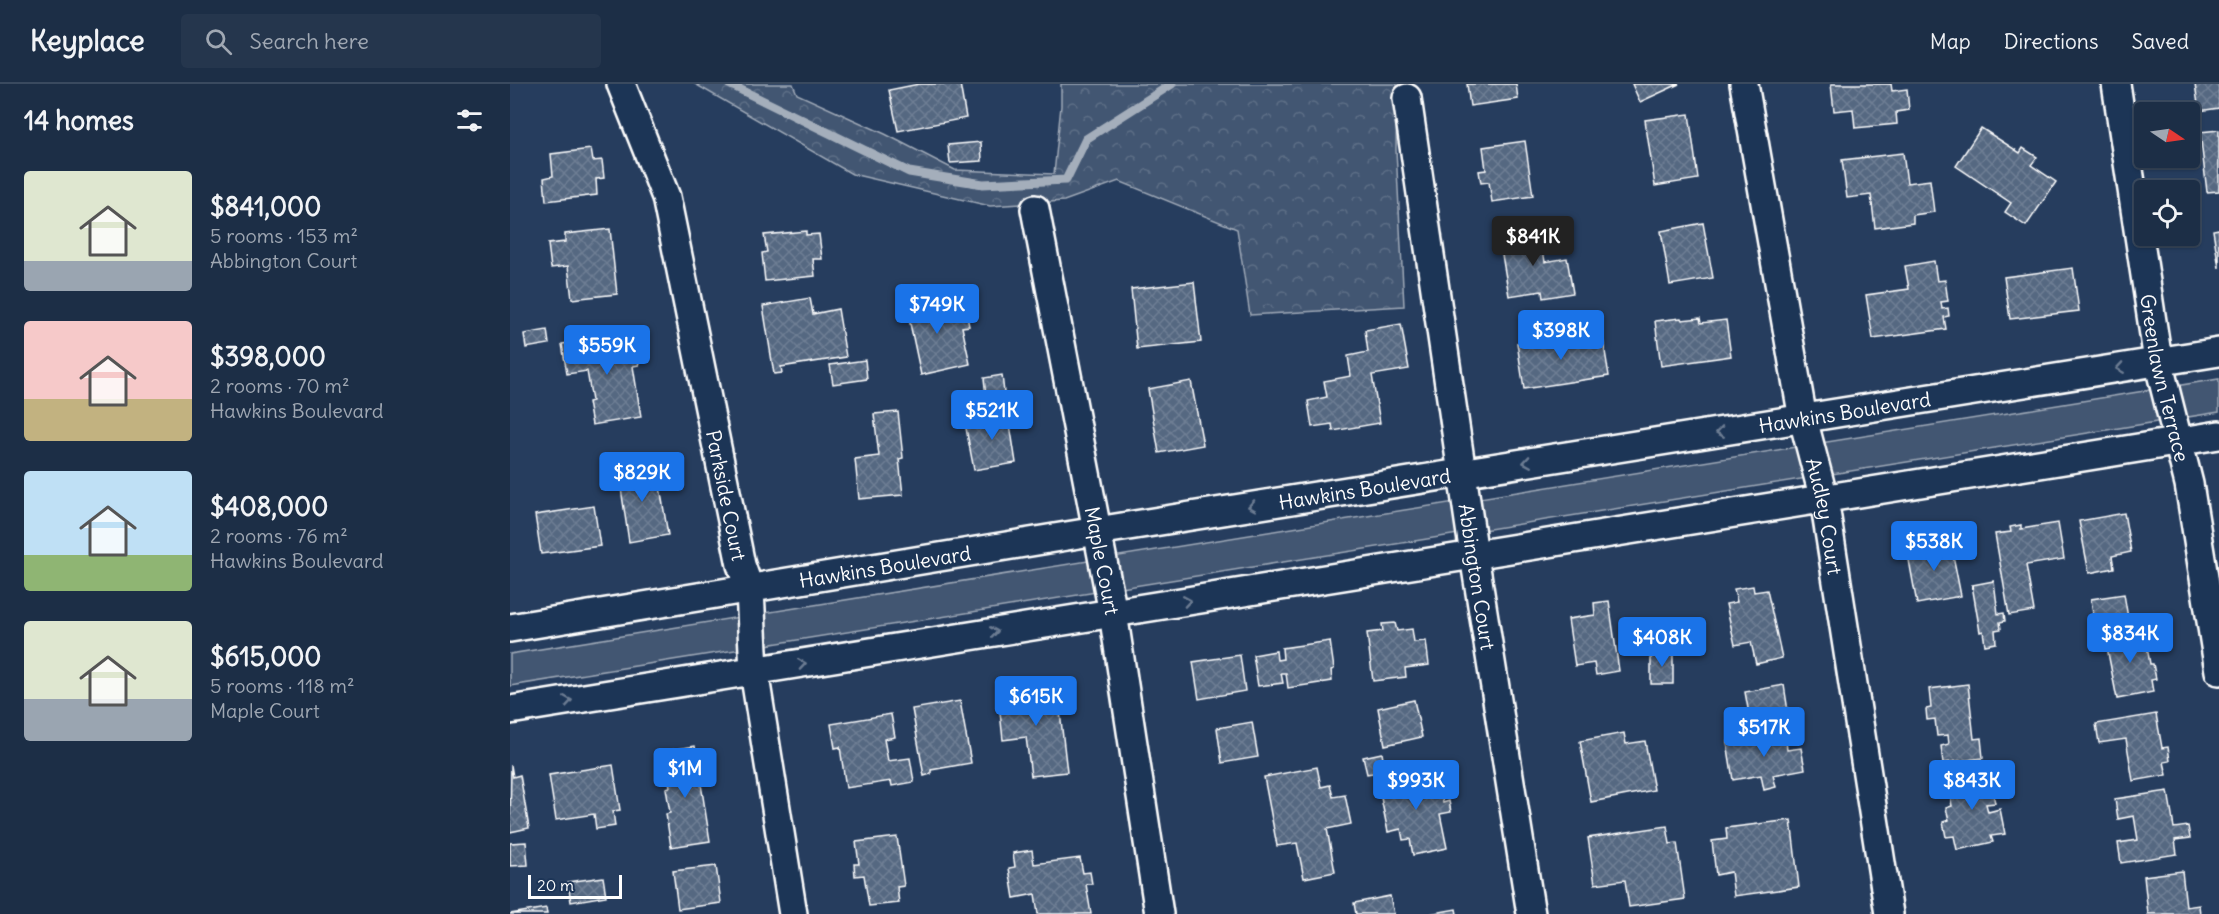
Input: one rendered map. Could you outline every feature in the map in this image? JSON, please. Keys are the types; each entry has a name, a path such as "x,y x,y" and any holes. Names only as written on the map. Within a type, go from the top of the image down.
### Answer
{"street":[{"name":"Parkside Court","path":"621,84 666,197 741,565 750,590 754,671 793,914"},
{"name":"Audley Court","path":"1744,84 1803,419 1824,499 1889,914"},
{"name":"Greenlawn Terrace","path":"2116,84 2158,361 2190,484 2219,671"},
{"name":"Abbington Court","path":"1407,98 1474,555 1531,914"},
{"name":"Maple Court","path":"1035,209 1113,613 1159,914"},
{"name":"Hawkins Boulevard","path":"510,628 1097,531 2219,351"},
{"path":"510,710 2219,435"}],"green space":[{"path":"695,84 793,84 797,94 885,134 955,170 1054,174 1061,84 1397,84 1396,150 1404,306 1250,315 1237,229 1119,181 1064,201 990,206 852,174"},
{"path":"2219,379 2219,412 510,686 510,654"}],"building":[{"path":"919,84 960,84 966,118 898,131 889,90"},
{"path":"1467,84 1516,84 1518,99 1470,106"},
{"path":"1632,84 1679,84 1640,102"},
{"path":"1831,84 1891,84 1892,91 1907,89 1909,110 1896,112 1897,124 1855,128 1853,109 1834,111"},
{"path":"2195,84 2219,84 2219,108 2200,111 2200,102 2198,102"},
{"path":"1689,114 1698,179 1655,186 1645,120"},
{"path":"1981,128 2020,153 2023,148 2037,157 2031,165 2056,182 2026,226 2005,212 2011,203 1956,166"},
{"path":"2219,130 2219,191 2207,192 2200,132"},
{"path":"1525,141 1533,196 1492,202 1489,182 1481,183 1479,171 1486,170 1483,147"},
{"path":"981,142 982,161 950,163 948,145"},
{"path":"591,149 593,161 602,160 604,178 596,179 597,195 546,201 544,178 553,176 551,154"},
{"path":"1903,153 1907,183 1930,180 1934,212 1913,215 1913,223 1875,228 1871,195 1847,198 1842,160"},
{"path":"1703,223 1713,278 1670,285 1661,231"},
{"path":"610,229 617,294 572,299 568,266 551,268 548,244 565,242 565,234"},
{"path":"2219,229 2219,268 2213,230"},
{"path":"806,231 806,235 819,234 822,259 813,259 815,276 765,281 762,253 767,252 764,235"},
{"path":"1540,231 1545,262 1567,258 1573,293 1543,298 1542,291 1509,296 1499,237"},
{"path":"1934,261 1937,281 1945,280 1948,301 1941,302 1942,309 1948,308 1949,316 1944,317 1946,329 1873,339 1866,295 1909,289 1905,266"},
{"path":"2073,268 2079,311 2010,319 2004,277"},
{"path":"1194,282 1201,342 1137,349 1131,289"},
{"path":"923,291 928,314 965,306 969,326 962,327 970,364 921,375 904,295"},
{"path":"810,298 813,314 838,309 846,357 781,367 782,373 774,374 763,306"},
{"path":"1681,318 1682,320 1700,318 1701,323 1726,320 1731,356 1661,366 1655,321"},
{"path":"1401,324 1409,369 1372,375 1380,423 1333,431 1332,424 1312,427 1308,401 1327,397 1324,381 1351,376 1348,356 1368,352 1365,330"},
{"path":"547,330 549,344 526,348 524,334"},
{"path":"628,332 632,356 637,355 639,365 633,366 641,417 592,425 588,402 592,401 587,371 567,374 562,344"},
{"path":"1575,334 1576,343 1603,339 1609,376 1524,389 1517,343"},
{"path":"865,360 867,379 833,384 830,365"},
{"path":"1002,375 1004,393 986,396 984,378"},
{"path":"1191,381 1203,445 1159,453 1148,389"},
{"path":"1009,404 1016,463 974,470 965,423 999,417 997,406"},
{"path":"898,412 903,458 899,459 903,495 859,499 855,459 879,456 874,414"},
{"path":"651,463 654,476 658,475 668,535 629,542 618,468"},
{"path":"594,506 600,546 541,554 535,515"},
{"path":"2124,513 2131,552 2112,556 2114,568 2089,573 2079,521"},
{"path":"2058,523 2064,559 2026,565 2034,611 2009,615 1995,534 2011,532 2010,527 2021,525 2021,529"},
{"path":"1950,540 1961,596 1917,604 1907,549"},
{"path":"1994,581 1998,614 2004,613 2005,621 2000,622 2001,629 1995,630 1996,643 1985,645 1983,631 1980,632 1972,585"},
{"path":"1753,586 1754,592 1767,590 1782,658 1756,664 1751,642 1735,645 1726,604 1737,602 1734,589"},
{"path":"2124,594 2128,618 2094,622 2091,599"},
{"path":"1609,601 1619,671 1596,675 1594,663 1575,666 1568,619 1595,615 1594,603"},
{"path":"1395,623 1397,631 1412,629 1414,642 1426,641 1429,665 1405,668 1406,677 1373,681 1367,633 1383,631 1382,624"},
{"path":"2144,630 2150,664 2153,664 2156,679 2151,680 2153,692 2117,699 2105,637"},
{"path":"1330,641 1334,669 1331,670 1332,681 1288,688 1286,673 1281,673 1283,683 1258,686 1253,655 1276,651 1277,660 1283,659 1282,648"},
{"path":"1651,651 1673,651 1673,684 1651,684"},
{"path":"1240,655 1245,691 1199,699 1193,662"},
{"path":"1968,684 1974,739 1981,738 1983,758 1943,763 1941,746 1949,744 1948,735 1937,736 1935,719 1927,720 1926,709 1931,708 1929,689"},
{"path":"1784,685 1789,718 1751,725 1745,692"},
{"path":"1057,686 1067,772 1031,776 1026,737 1003,740 998,693"},
{"path":"1414,700 1422,737 1385,745 1378,708"},
{"path":"960,701 971,763 931,770 931,774 924,776 912,709"},
{"path":"891,714 895,737 884,739 888,761 910,758 914,782 892,786 891,781 846,788 840,747 835,748 831,724"},
{"path":"2156,714 2162,748 2168,747 2170,761 2164,762 2167,775 2133,781 2126,739 2099,743 2096,724"},
{"path":"1252,722 1258,757 1222,763 1217,728"},
{"path":"1785,732 1787,750 1801,748 1805,769 1773,775 1776,787 1764,790 1761,775 1733,780 1727,742"},
{"path":"1624,733 1626,744 1645,741 1654,790 1591,802 1580,741"},
{"path":"695,746 710,841 671,847 666,814 670,813 666,788 670,787 664,751"},
{"path":"1382,753 1385,771 1367,774 1363,757"},
{"path":"511,765 513,777 520,775 529,828 510,832"},
{"path":"613,765 620,810 613,811 615,826 596,829 594,814 556,820 549,775"},
{"path":"1317,767 1321,787 1330,785 1333,797 1345,795 1351,824 1327,829 1335,872 1304,878 1297,843 1277,846 1264,777"},
{"path":"1988,769 1995,803 1986,804 1988,812 2000,809 2005,834 1991,836 1993,842 1957,850 1954,836 1946,837 1943,822 1949,820 1946,808 1952,806 1947,778"},
{"path":"1437,772 1443,803 1449,801 1451,812 1440,814 1447,848 1413,855 1410,839 1403,840 1401,829 1388,832 1378,783"},
{"path":"2168,791 2174,828 2188,826 2190,838 2175,840 2177,854 2121,863 2118,843 2138,840 2134,816 2118,819 2115,799"},
{"path":"1791,820 1799,887 1734,896 1731,872 1716,875 1712,841 1727,839 1726,828"},
{"path":"1667,826 1670,844 1677,843 1685,899 1629,907 1625,880 1595,884 1588,838"},
{"path":"897,837 904,886 897,887 899,903 869,906 864,875 855,876 854,864 859,864 856,842"},
{"path":"526,842 528,865 510,866 510,843"},
{"path":"1032,850 1034,864 1080,858 1083,873 1090,872 1092,884 1086,884 1091,914 1038,914 1035,894 1014,898 1009,868 1015,867 1013,853"},
{"path":"716,866 721,903 678,909 673,871"},
{"path":"2182,871 2186,907 2199,905 2200,914 2148,914 2144,876"},
{"path":"603,877 606,896 571,902 568,882"},
{"path":"1390,896 1394,914 1356,914 1354,903"},
{"path":"546,908 547,914 510,914"},
{"path":"1456,909 1457,914 1429,914"}],"waterway":[{"path":"729,84 909,172 983,184 1066,180 1086,139 1172,84"}]}
